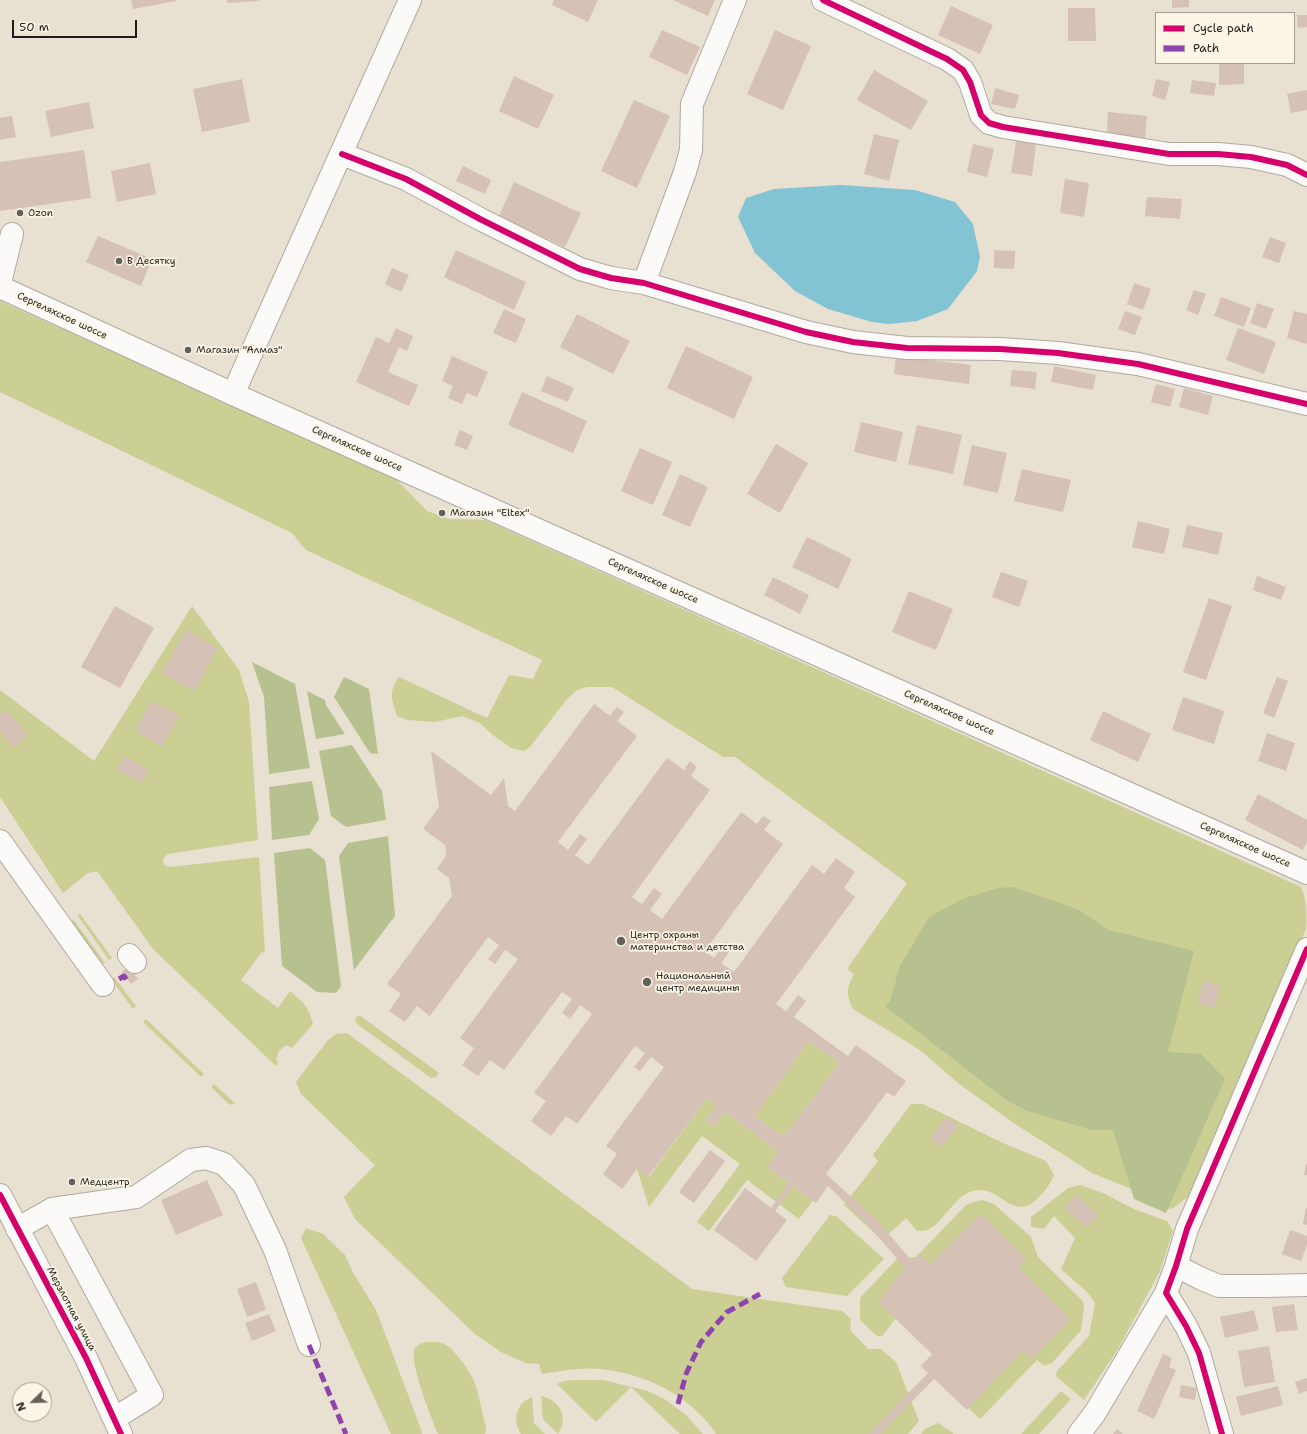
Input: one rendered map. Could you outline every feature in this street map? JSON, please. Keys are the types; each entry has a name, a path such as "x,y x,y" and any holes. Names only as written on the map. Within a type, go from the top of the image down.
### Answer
{"street":[{"path":"233,394 410,0"},
{"path":"644,283 685,172 691,150 692,104 735,0"},
{"path":"823,0 947,58 963,70 970,82 981,115 989,123 1004,127 1168,154 1218,154 1251,156 1287,165 1307,175"},
{"path":"342,154 406,178 480,219 580,269 611,278 644,283 806,332 853,342 907,348 1000,349 1058,353 1138,364 1307,404"},
{"path":"0,283 12,234"},
{"name":"Сергеляхское шоссе","path":"0,288 233,394 1307,873"},
{"path":"0,841 103,985"},
{"path":"1079,1434 1094,1413 1166,1293 1187,1229 1307,949"},
{"path":"18,1229 52,1209 136,1197 191,1160 206,1158 224,1164 244,1185 275,1250 309,1345"},
{"name":"Мерзлотная улица","path":"0,1196 86,1358 118,1426"},
{"path":"52,1209 152,1395 118,1426"},
{"path":"1176,1266 1219,1286 1307,1285"},
{"path":"1166,1293 1186,1326 1199,1353 1222,1434"}],"green space":[{"path":"0,301 396,479 427,511 448,519 485,520 1301,887 1306,908 1306,929 1188,1197 1173,1208 1165,1210 1134,1190 1092,1173 1012,1122 958,1083 920,1050 853,1009 848,995 848,988 854,974 847,969 907,883 735,757 723,757 612,687 587,687 577,690 567,699 530,747 524,751 511,748 494,736 480,723 462,716 435,722 408,720 397,716 392,692 393,687 399,677 487,718 509,675 533,679 542,660 306,550 292,533 0,392"},
{"path":"192,606 239,670 249,702 258,840 168,854 164,857 163,862 165,866 171,867 259,857 265,953 262,952 241,980 278,1008 290,991 305,1005 313,1024 292,1048 286,1045 279,1051 276,1058 278,1063 276,1066 153,949 97,871 88,873 63,893 0,797 0,690 94,761"},
{"path":"252,662 295,684 310,768 269,774 264,697"},
{"path":"344,677 369,689 378,754 370,753 334,697"},
{"path":"307,691 325,700 326,705 345,734 316,739"},
{"path":"352,745 382,791 386,820 346,827 331,816 319,751"},
{"path":"312,781 319,819 309,835 272,840 269,787"},
{"path":"388,836 395,916 354,970 339,856 348,843"},
{"path":"310,848 325,860 341,986 336,993 317,992 282,966 274,853"},
{"path":"1013,887 1077,909 1109,930 1194,951 1168,1052 1201,1054 1225,1079 1166,1213 1134,1199 1113,1130 1092,1130 1027,1111 1006,1100 885,1006 890,1001 900,966 929,917 962,899 998,888"},
{"path":"80,914 112,958 109,960 78,916"},
{"path":"73,919 105,963 103,964 71,922"},
{"path":"114,977 136,1006 133,1009 111,979"},
{"path":"359,1015 439,1073 436,1077 431,1078 356,1023 355,1019"},
{"path":"146,1019 204,1074 201,1077 143,1022"},
{"path":"347,1033 692,1289 842,1311 851,1319 850,1330 868,1349 881,1349 896,1362 919,1421 908,1434 716,1434 706,1420 694,1408 666,1389 650,1381 617,1371 600,1369 578,1369 542,1374 539,1364 525,1363 501,1352 475,1334 355,1219 344,1197 375,1165 301,1094 296,1082 328,1040 336,1034"},
{"path":"809,1041 839,1063 784,1137 755,1116"},
{"path":"214,1084 235,1103 232,1105 229,1104 211,1087"},
{"path":"707,1098 716,1106 706,1120 714,1126 725,1112 778,1151 767,1167 813,1201 799,1219 747,1180 709,1231 697,1222 740,1164 702,1136 649,1207 637,1169 649,1177"},
{"path":"911,1104 923,1104 1003,1143 1046,1161 1054,1175 1045,1190 1037,1199 1028,1205 1020,1207 1013,1205 990,1192 982,1190 973,1191 959,1199 933,1227 926,1230 917,1231 906,1218 882,1240 844,1205 878,1161 873,1155"},
{"path":"1080,1185 1103,1193 1134,1209 1167,1221 1173,1231 1160,1271 1118,1349 1084,1400 1056,1376 1057,1371 1089,1336 1095,1303 1088,1293 1061,1269 1075,1238 1054,1216 1044,1229 1031,1227 1031,1217 1068,1188"},
{"path":"982,1200 994,1204 1031,1237 1038,1257 1083,1301 1084,1307 1081,1330 1052,1363 1044,1366 1037,1360 980,1419 925,1365 935,1355 896,1318 882,1336 877,1336 860,1320 860,1298 897,1259 916,1257 966,1205"},
{"path":"830,1215 836,1216 884,1259 847,1296 786,1287 782,1278"},
{"path":"306,1228 323,1234 345,1255 354,1274 376,1310 422,1434 391,1434 301,1238"},
{"path":"426,1342 437,1342 451,1348 464,1364 477,1389 486,1428 485,1434 438,1434 422,1390 415,1365 415,1348"},
{"path":"603,1380 648,1391 666,1400 686,1415 703,1434 680,1434 631,1387 596,1422 557,1384 564,1381"},
{"path":"1061,1391 1071,1399 1039,1434 1021,1434"},
{"path":"541,1396 553,1401 561,1410 563,1421 558,1434 543,1419"},
{"path":"532,1397 534,1423 545,1434 521,1434 518,1429 516,1418 517,1412 522,1403"},
{"path":"938,1423 954,1434 921,1434 925,1429"}],"water":[{"path":"841,185 915,190 955,202 973,224 980,257 977,271 948,309 917,321 889,324 872,322 828,309 795,291 755,253 738,217 746,198 774,189"}],"building":[{"path":"131,0 176,0 176,1 133,9"},
{"path":"227,0 259,0 259,1 227,3"},
{"path":"554,0 598,0 588,22 552,5"},
{"path":"673,0 715,0 708,16"},
{"path":"1172,0 1189,0 1189,7 1172,8"},
{"path":"951,6 993,25 980,54 938,35"},
{"path":"1068,8 1095,8 1096,41 1068,41"},
{"path":"1297,15 1307,15 1307,27 1298,28"},
{"path":"662,30 700,47 687,75 649,57"},
{"path":"775,30 811,46 783,110 747,94"},
{"path":"1219,64 1244,64 1244,84 1219,85"},
{"path":"874,70 928,101 911,130 857,100"},
{"path":"514,76 554,95 538,129 499,111"},
{"path":"242,79 250,122 202,132 193,89"},
{"path":"1156,79 1170,82 1165,100 1152,96"},
{"path":"1192,80 1216,83 1214,96 1190,93"},
{"path":"995,88 1019,95 1015,109 991,104"},
{"path":"1307,90 1307,110 1291,113 1287,94"},
{"path":"634,100 670,116 637,188 601,171"},
{"path":"89,102 94,128 51,137 45,111"},
{"path":"1108,112 1147,116 1145,139 1107,136"},
{"path":"12,116 16,137 0,140 0,118"},
{"path":"874,134 899,140 889,181 864,174"},
{"path":"1016,141 1036,144 1032,176 1011,173"},
{"path":"973,144 994,149 987,177 967,172"},
{"path":"84,150 91,198 0,211 0,162"},
{"path":"150,163 156,194 117,202 111,171"},
{"path":"463,166 491,180 485,194 456,181"},
{"path":"1065,179 1089,183 1084,217 1060,213"},
{"path":"514,182 581,213 565,247 499,216"},
{"path":"1147,197 1182,199 1180,219 1145,216"},
{"name":"В Десятку","path":"98,236 152,259 141,286 86,262"},
{"path":"1270,237 1286,243 1279,263 1262,257"},
{"path":"456,250 526,282 514,310 444,277"},
{"path":"994,250 1015,251 1014,269 994,268"},
{"path":"392,268 409,275 401,292 385,284"},
{"path":"1134,283 1151,289 1143,310 1127,304"},
{"path":"1194,290 1206,294 1198,315 1186,310"},
{"path":"1221,297 1251,308 1244,327 1214,316"},
{"path":"1257,303 1274,309 1266,329 1250,323"},
{"path":"504,309 526,319 516,343 493,333"},
{"path":"1125,311 1142,317 1135,335 1118,329"},
{"path":"1294,311 1307,314 1307,344 1287,338"},
{"path":"577,314 630,341 613,374 560,347"},
{"path":"396,328 413,336 407,351 399,347 388,372 418,385 409,406 356,382 376,337 389,343"},
{"path":"1238,328 1276,342 1264,374 1226,360"},
{"path":"686,346 753,377 734,419 667,388"},
{"path":"452,356 488,372 477,397 467,393 462,404 448,398 453,386 442,381"},
{"path":"896,356 971,365 969,384 894,374"},
{"path":"1054,366 1096,375 1093,390 1051,382"},
{"path":"1012,370 1037,372 1035,389 1010,386"},
{"path":"547,376 574,388 568,402 541,391"},
{"path":"1156,384 1175,389 1170,407 1151,402"},
{"path":"1184,388 1213,396 1208,415 1179,407"},
{"path":"522,392 587,421 573,453 508,425"},
{"path":"861,422 903,432 896,462 854,452"},
{"path":"917,425 962,435 953,474 908,464"},
{"path":"460,430 473,436 467,450 454,445"},
{"path":"776,444 808,463 780,513 747,494"},
{"path":"972,445 1007,453 998,493 963,485"},
{"path":"640,448 672,462 653,505 621,491"},
{"path":"1022,469 1071,480 1063,512 1014,501"},
{"path":"680,474 708,487 690,527 662,515"},
{"path":"1138,521 1170,529 1164,554 1132,547"},
{"path":"1187,525 1223,533 1218,555 1182,547"},
{"path":"807,537 852,559 838,589 792,567"},
{"path":"1001,572 1028,581 1019,607 992,597"},
{"path":"1257,576 1286,587 1281,600 1253,590"},
{"path":"773,577 809,595 800,614 764,595"},
{"path":"909,591 953,609 936,650 892,632"},
{"path":"1209,598 1232,606 1206,680 1183,672"},
{"path":"115,606 154,628 120,688 81,667"},
{"path":"186,630 218,648 194,691 162,673"},
{"path":"1277,677 1288,681 1274,718 1263,713"},
{"path":"1183,697 1224,711 1214,744 1172,730"},
{"path":"152,701 179,716 162,746 135,731"},
{"path":"594,704 610,716 617,707 624,712 617,721 637,736 558,842 568,850 580,834 587,839 575,855 588,865 667,758 684,770 690,761 697,767 691,776 710,790 632,897 642,904 654,888 662,894 650,910 662,919 741,812 757,824 763,816 771,821 764,830 783,844 705,951 714,958 726,942 733,947 721,963 734,972 812,865 824,874 836,858 855,872 844,888 855,897 776,1004 786,1011 798,995 806,1001 794,1017 848,1056 856,1045 906,1081 894,1097 887,1092 826,1174 878,1221 912,1261 919,1254 930,1265 980,1214 1026,1258 1019,1268 1071,1320 1032,1358 1022,1351 967,1410 934,1379 880,1434 868,1434 928,1373 921,1366 932,1354 878,1302 905,1268 870,1227 828,1186 816,1203 793,1186 775,1211 787,1220 756,1261 714,1230 745,1188 771,1208 789,1183 767,1167 778,1151 725,1112 714,1126 706,1120 716,1106 707,1098 648,1177 637,1169 622,1189 603,1174 617,1154 606,1146 664,1067 651,1057 640,1071 634,1067 645,1053 635,1046 577,1124 566,1116 551,1136 531,1121 546,1101 534,1093 592,1014 580,1005 570,1019 562,1013 572,999 562,992 504,1070 490,1060 478,1076 462,1065 474,1048 460,1038 518,959 505,950 495,964 488,959 499,945 488,937 430,1016 417,1006 405,1022 389,1011 401,994 387,984 452,896 449,878 437,869 446,856 445,845 423,829 439,807 431,751 491,795 504,778 508,806 515,811","holes":["809,1041 839,1063 784,1137 755,1116"]},
{"path":"6,710 28,735 14,748 0,732 0,715"},
{"path":"1103,711 1151,734 1138,762 1090,740"},
{"path":"1267,733 1295,743 1286,771 1258,761"},
{"path":"125,756 149,770 142,783 117,769"},
{"path":"1258,794 1307,820 1307,842 1303,850 1245,820"},
{"path":"129,967 138,979 131,984 122,972"},
{"path":"1204,981 1220,985 1214,1008 1198,1003"},
{"path":"946,1117 958,1125 942,1147 930,1139"},
{"path":"710,1150 725,1161 694,1203 679,1192"},
{"path":"1306,1164 1307,1175 1304,1175"},
{"path":"207,1180 223,1215 176,1235 161,1200"},
{"path":"1076,1194 1099,1215 1087,1228 1064,1208"},
{"path":"1306,1208 1307,1209 1307,1225 1303,1224"},
{"path":"1290,1230 1307,1236 1307,1244 1301,1261 1282,1254"},
{"path":"256,1282 266,1310 247,1317 237,1289"},
{"path":"1294,1304 1298,1330 1276,1332 1272,1307"},
{"path":"1254,1310 1259,1330 1225,1338 1220,1317"},
{"path":"269,1314 276,1331 252,1341 245,1323"},
{"path":"1269,1346 1275,1382 1244,1387 1238,1351"},
{"path":"1163,1354 1172,1358 1169,1367 1176,1370 1154,1419 1137,1411"},
{"path":"1307,1378 1307,1391 1299,1394 1295,1382"},
{"path":"1181,1385 1197,1388 1195,1400 1179,1397"},
{"path":"1278,1386 1283,1405 1241,1416 1236,1397"},
{"path":"1117,1429 1123,1434 1113,1434"}],"marked path":[{"path":"119,979 124,976 128,982"},
{"path":"678,1404 686,1374 701,1342 727,1312 760,1294"},
{"path":"309,1345 346,1434"}],"cycle path":[{"path":"823,0 947,59 963,70 970,82 981,115 989,123 1003,127 1169,154 1218,154 1251,157 1287,165 1307,175"},
{"path":"342,154 406,179 480,219 580,269 611,278 644,283 806,332 853,342 907,348 1000,349 1058,353 1138,364 1307,404"},
{"path":"1222,1434 1199,1353 1186,1326 1166,1293 1187,1229 1307,949"},
{"path":"0,1195 86,1358 121,1434"}],"place":[{"name":"Ozon","path":"20,213"},
{"name":"В Десятку","path":"119,261"},
{"name":"Магазин \"Алмаз\"","path":"188,350"},
{"name":"Магазин \"Eltex\"","path":"442,513"},
{"name":"Центр охраны материнства и детства","path":"621,941"},
{"name":"Национальный центр медицины","path":"647,982"},
{"name":"Медцентр","path":"72,1182"}]}
